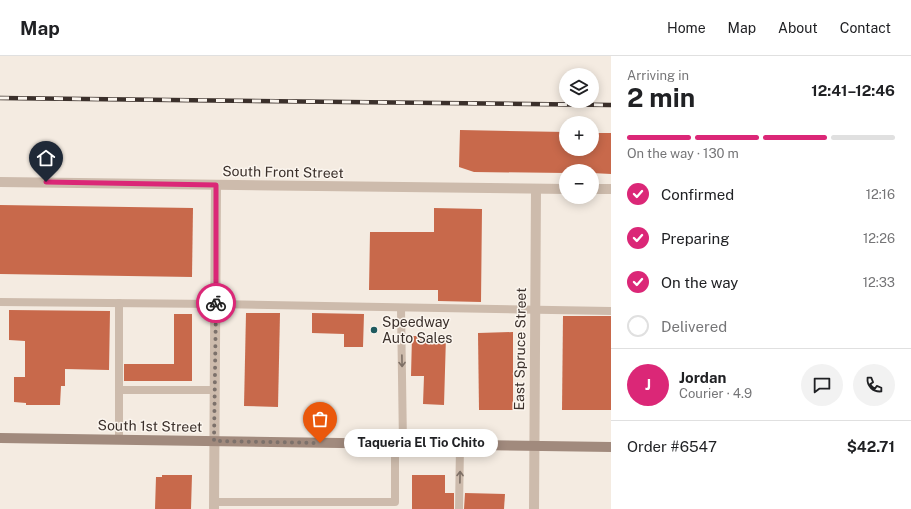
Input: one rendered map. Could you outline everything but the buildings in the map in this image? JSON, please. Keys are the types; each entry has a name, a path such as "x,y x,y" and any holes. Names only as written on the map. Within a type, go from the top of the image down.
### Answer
{"main road":[{"name":"South 1st Street","path":"0,438 460,446 611,447"}],"street":[{"name":"South Front Street","path":"0,182 559,189"},
{"path":"214,506 216,185"},
{"name":"East Spruce Street","path":"534,509 533,447 536,189"},
{"path":"599,189 611,189"}],"lane":[{"path":"0,302 611,311"},
{"path":"119,303 119,440"},
{"path":"214,506 289,506 395,502 399,445 401,308"},
{"path":"119,390 215,390"},
{"path":"459,509 460,446"}],"railway":[{"path":"0,98 611,105"}],"way so far":[{"path":"216,303 214,441 320,443"}],"place":[{"name":"Speedway Auto Sales","path":"374,330"},
{"name":"Taqueria El Tio Chito","path":"320,443"}],"route":[{"path":"46,182 216,185 216,303"}]}
